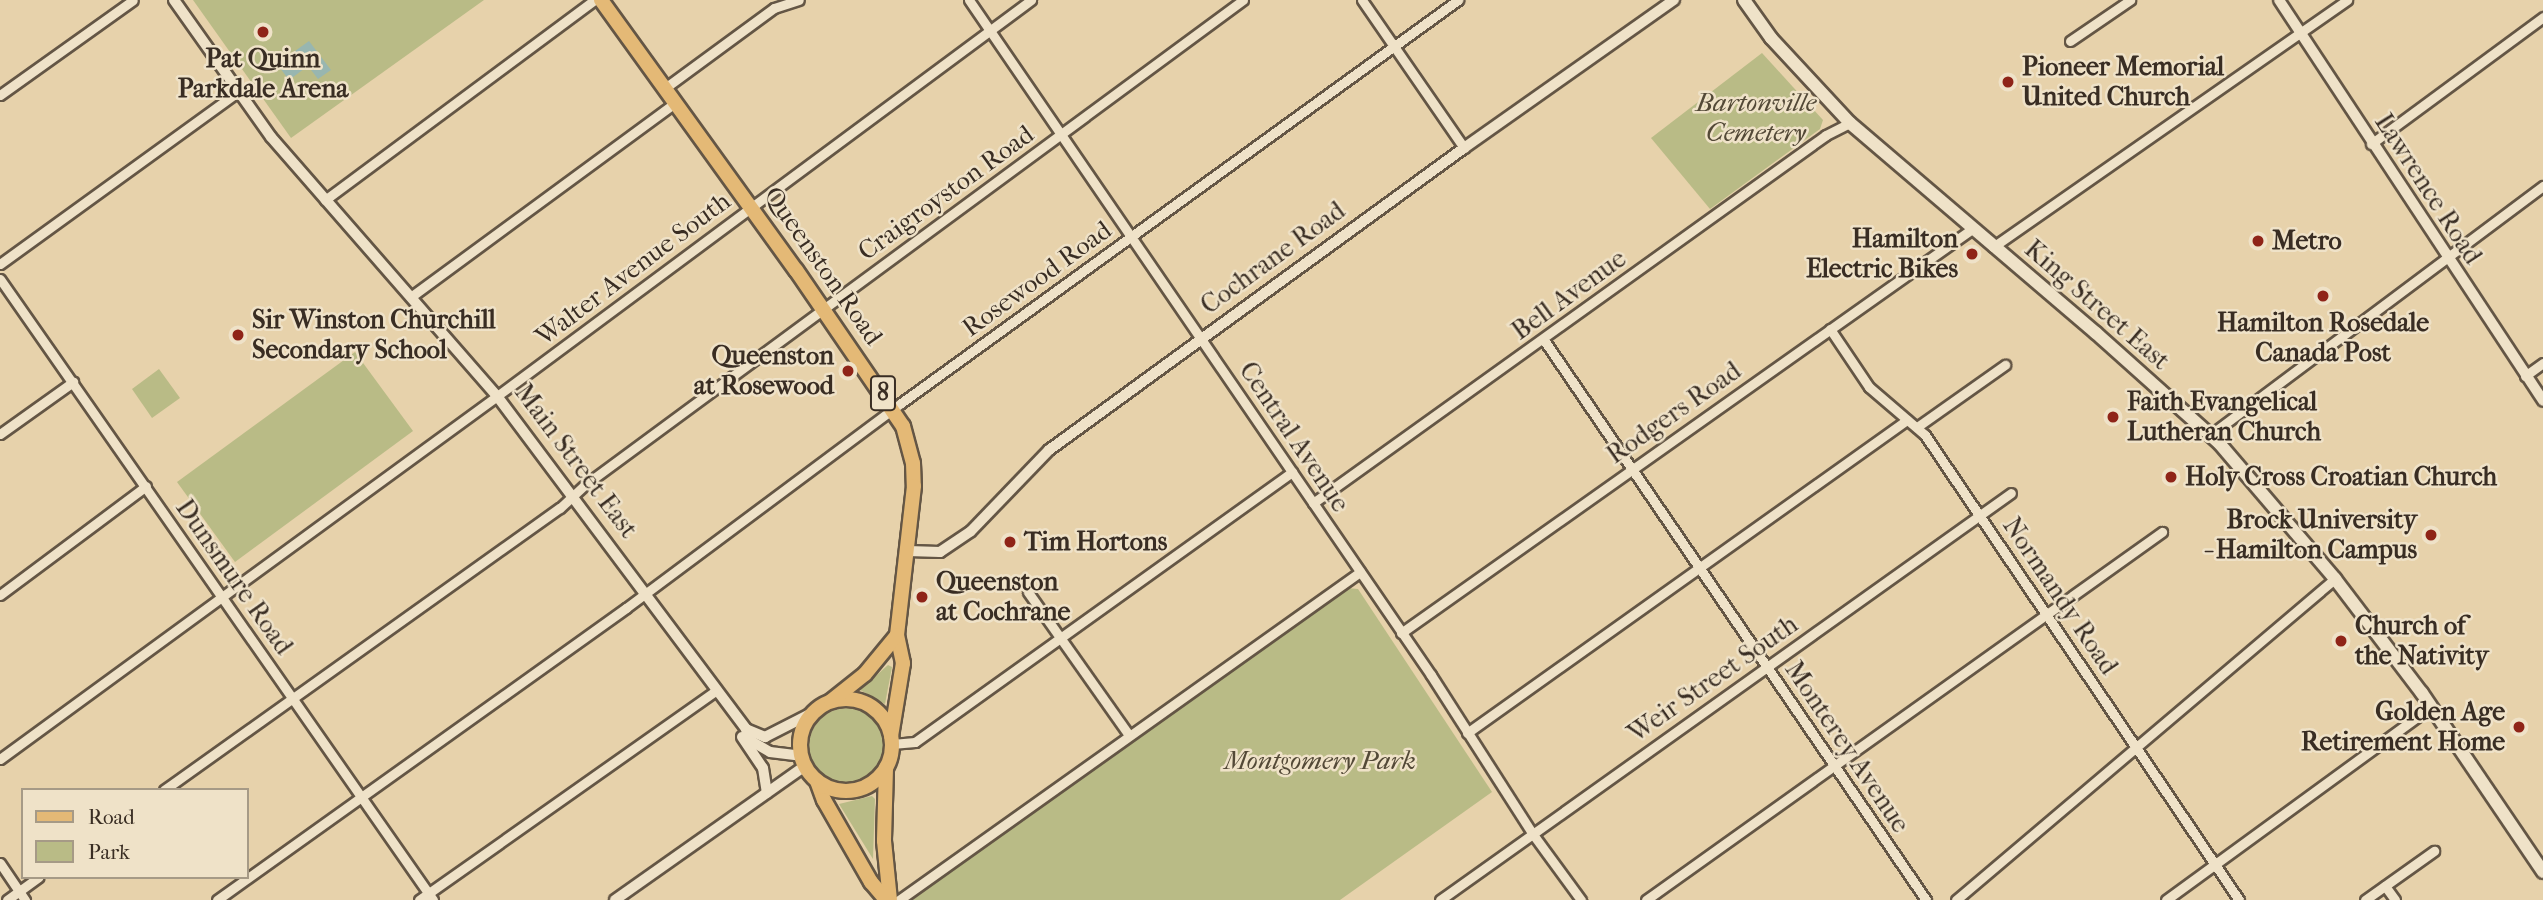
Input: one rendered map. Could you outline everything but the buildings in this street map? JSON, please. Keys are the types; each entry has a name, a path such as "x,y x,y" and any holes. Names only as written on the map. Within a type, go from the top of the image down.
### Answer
{"main road":[{"name":"Queenston Road","path":"601,0 894,409 909,444 913,463 908,551 897,635 903,663 892,740"},
{"name":"King Street East","path":"1744,0 1772,38 1850,123 2210,435 2335,579 2431,707 2543,872"},
{"path":"888,900 871,882 830,811 817,781 803,761 802,732 814,712 865,674 897,635"},
{"path":"830,702 853,699 873,708 883,718 892,740 886,768 884,841 888,900"},
{"path":"817,781 838,790 852,791 876,780 886,768"}],"street":[{"path":"0,95 133,0"},
{"name":"Main Street East","path":"174,0 271,137 497,396 746,730 751,741 778,755 803,761"},
{"path":"325,200 594,0"},
{"path":"665,88 774,8 799,0"},
{"name":"Central Avenue","path":"969,0 1129,238 1314,503 1532,832 1581,900"},
{"name":"Walter Avenue South","path":"0,759 497,396 1031,0"},
{"name":"Craigroyston Road","path":"167,788 573,496 1244,0"},
{"path":"1362,0 1464,148"},
{"name":"Rosewood Road","path":"248,878 626,608 642,593 1458,0"},
{"name":"Cochrane Road","path":"908,551 940,552 971,531 1049,450 1464,148 1674,0"},
{"path":"2070,41 2130,0"},
{"name":"Lawrence Road","path":"2279,0 2445,257 2543,401"},
{"path":"1993,247 2347,0"},
{"path":"2371,144 2543,16"},
{"path":"0,264 238,92"},
{"path":"412,296 676,102"},
{"name":"Bell Avenue","path":"1314,503 1826,135 1850,123"},
{"path":"2210,435 2543,186"},
{"name":"Rodgers Road","path":"1401,633 1972,229"},
{"name":"Dunsmure Road","path":"0,279 431,897"},
{"name":"Normandy Road","path":"1830,329 1869,387 1917,427 1980,515 2239,900"},
{"name":"Monterey Avenue","path":"1544,340 1926,900"},
{"path":"2525,376 2543,363"},
{"path":"1917,427 2005,365"},
{"path":"0,434 73,382"},
{"path":"1467,733 1908,420"},
{"path":"892,740 915,742 1060,635 1292,472"},
{"path":"0,595 146,486"},
{"name":"Weir Street South","path":"1440,900 2011,493"},
{"path":"1646,900 2162,532"},
{"path":"900,900 1360,572"},
{"path":"1956,900 2335,579"},
{"path":"1028,592 1129,735"},
{"path":"419,900 431,897 715,691"},
{"path":"2166,900 2431,707"},
{"path":"746,730 765,737 814,712"},
{"path":"737,719 743,743 766,775 766,793"},
{"path":"615,900 766,793 803,761"},
{"path":"2365,900 2434,850"},
{"path":"0,863 25,900"},
{"path":"7,900 36,879"},
{"name":"Rosewood Road","path":"217,900 246,879"},
{"path":"2385,886 2395,900"}],"green space":[{"path":"193,0 484,0 291,138"},
{"name":"Bartonville Cemetery","path":"1762,53 1823,120 1820,129 1710,209 1651,138"},
{"path":"355,352 413,431 235,562 177,482"},
{"path":"159,369 180,398 152,418 132,389"},
{"name":"Montgomery Park","path":"1347,588 1358,589 1492,792 1340,900 909,900"},
{"path":"888,665 892,667 885,704 860,690"},
{"path":"840,708 854,708 868,714 879,725 885,746 882,761 874,773 854,784 840,784 826,778 815,767 809,753 809,739 815,725 826,714"},
{"path":"872,796 875,799 873,859 839,804"}],"water":[{"path":"309,41 331,70 318,79 308,66 289,80 277,64"}],"place":[{"name":"Pat Quinn Parkdale Arena","path":"263,32"},
{"name":"Pioneer Memorial United Church","path":"2008,82"},
{"name":"Metro","path":"2258,241"},
{"name":"Hamilton Electric Bikes","path":"1972,254"},
{"name":"Hamilton Rosedale Canada Post","path":"2323,296"},
{"name":"Sir Winston Churchill Secondary School","path":"238,335"},
{"name":"Queenston at Rosewood","path":"848,371"},
{"name":"Faith Evangelical Lutheran Church","path":"2113,417"},
{"name":"Holy Cross Croatian Church","path":"2171,477"},
{"name":"Brock University - Hamilton Campus","path":"2431,535"},
{"name":"Tim Hortons","path":"1010,542"},
{"name":"Queenston at Cochrane","path":"922,597"},
{"name":"Church of the Nativity","path":"2341,641"},
{"name":"Golden Age Retirement Home","path":"2519,727"}]}
